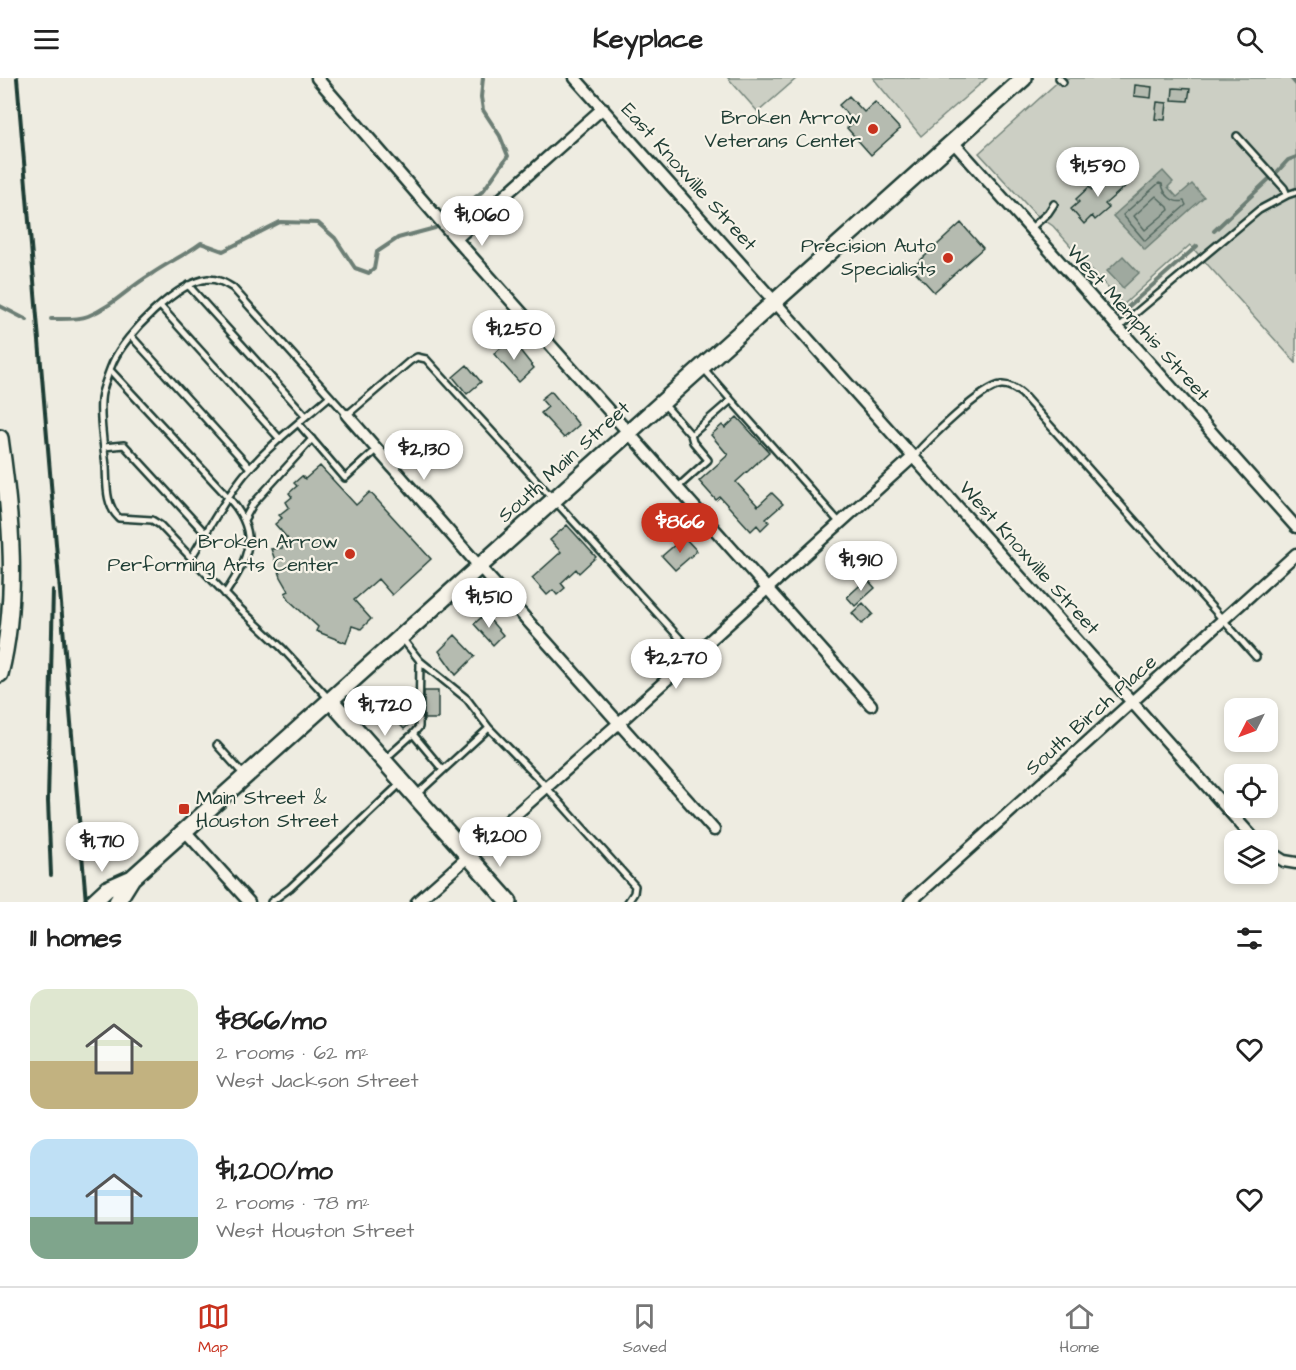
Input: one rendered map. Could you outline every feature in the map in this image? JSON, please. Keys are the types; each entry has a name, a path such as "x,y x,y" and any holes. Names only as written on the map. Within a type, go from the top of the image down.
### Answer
{"street":[{"path":"317,78 871,705"},
{"name":"East Knoxville Street","path":"575,78 776,300"},
{"name":"South Main Street","path":"117,902 132,878 1024,78"},
{"path":"456,238 603,108"},
{"name":"West Memphis Street","path":"953,142 1296,527"},
{"name":"West Knoxville Street","path":"776,300 1246,830"},
{"path":"348,414 478,566 620,722 714,830"},
{"path":"0,439 9,526 11,583 8,635 0,675"},
{"path":"417,902 547,788 914,456"},
{"name":"South Birch Place","path":"910,902 1296,554"},
{"path":"330,700 509,902"},
{"path":"185,831 249,902"},
{"path":"1278,857 1296,863"},
{"name":"South Main Street","path":"93,902 106,889 132,878"}],"lane":[{"path":"1237,136 1284,188 1287,195"},
{"path":"1118,328 1259,210 1296,192"},
{"path":"1030,229 1048,213 1054,204"},
{"path":"330,700 282,648 225,594 160,525 152,520 119,518 112,511 104,447 102,395 113,361 131,336 188,285 208,279 222,281 233,288 348,414 410,361 417,357 426,358 694,654"},
{"path":"188,285 306,416"},
{"path":"161,307 280,439"},
{"path":"131,336 250,468"},
{"path":"701,366 840,523"},
{"path":"110,370 228,497 244,520 249,535 247,556 225,594"},
{"path":"914,456 981,394 1000,385 1007,385 1017,390 1256,657"},
{"path":"191,558 228,497 250,468 330,396"},
{"path":"690,435 731,400"},
{"path":"662,402 708,460 677,488"},
{"path":"298,423 345,478 377,449"},
{"path":"244,520 253,504 312,439"},
{"path":"104,447 124,445 206,534"},
{"path":"400,636 420,661 467,699 489,728 547,788 634,886 634,893 628,902"},
{"path":"384,761 419,727 420,661"},
{"path":"414,796 489,728"},
{"path":"413,734 443,770"},
{"path":"217,745 246,777"},
{"path":"271,902 290,888 402,782"}],"shaded area":[{"path":"728,78 797,78 758,112"},
{"path":"873,78 987,78 921,136"},
{"path":"1062,78 1296,78 1296,363 1190,245 1123,305 1053,226 1034,213 979,153"}],"water":[{"path":"1163,171 1173,182 1168,187 1177,197 1192,184 1204,197 1145,250 1113,216"},
{"path":"1123,256 1139,273 1123,288 1107,271"}],"building":[{"path":"1135,85 1152,87 1151,98 1134,96"},
{"path":"1173,88 1190,89 1188,101 1172,100"},
{"name":"Broken Arrow Veterans Center","path":"849,96 864,112 875,102 900,129 871,155 847,128 854,122 839,105"},
{"path":"1157,102 1167,103 1165,120 1155,119"},
{"path":"1115,170 1128,184 1105,204 1109,208 1095,220 1092,216 1084,224 1071,209 1079,202 1076,199 1089,187 1092,190"},
{"name":"Precision Auto Specialists","path":"961,223 983,248 934,292 912,268"},
{"path":"511,339 534,368 519,382 494,354"},
{"path":"467,365 481,382 467,394 453,377"},
{"path":"551,391 579,425 564,438 541,413 548,407 541,399"},
{"path":"737,417 769,452 736,482 758,506 772,493 783,504 766,519 769,522 761,530 757,525 751,531 720,497 716,500 699,481 728,455 711,435 722,425 725,428"},
{"name":"Broken Arrow Performing Arts Center","path":"320,466 356,505 370,492 431,559 392,595 378,579 354,600 371,619 361,629 352,626 346,643 316,631 318,627 291,602 285,593 289,591 281,577 271,549 282,548 288,539 275,524 282,518 279,515 289,507 286,502 292,497 289,493 297,486 294,483 302,476 305,479"},
{"path":"567,525 596,557 579,573 576,569 561,583 565,588 557,595 553,590 547,595 532,578 561,552 550,540"},
{"path":"684,537 697,551 675,570 662,556"},
{"path":"867,579 875,588 855,606 847,597"},
{"path":"863,603 873,614 862,624 852,613"},
{"path":"485,614 503,635 493,645 474,624"},
{"path":"455,635 475,656 456,675 439,651"},
{"path":"424,691 438,691 438,719 424,719"},
{"path":"406,695 414,705 414,720 404,729 388,712"}],"waterway":[{"path":"450,217 483,191 508,156 500,136 483,110 481,97 483,78"},
{"path":"1291,78 1296,84"},
{"path":"1277,172 1288,160 1296,157"},
{"path":"1214,231 1269,179"},
{"path":"51,319 75,319 88,316 201,243 223,251 280,222 318,223 335,238 355,268 369,273 374,269 377,252 398,238 435,228"},
{"path":"1128,307 1197,246"},
{"path":"0,306 27,320"}],"railway":[{"path":"17,78 86,902"},
{"path":"51,875 48,801 53,590"}],"place":[{"name":"Broken Arrow Veterans Center","path":"873,129"},
{"name":"Precision Auto Specialists","path":"948,258"},
{"name":"Broken Arrow Performing Arts Center","path":"350,554"},
{"name":"Main Street & Houston Street","path":"184,809"}]}
